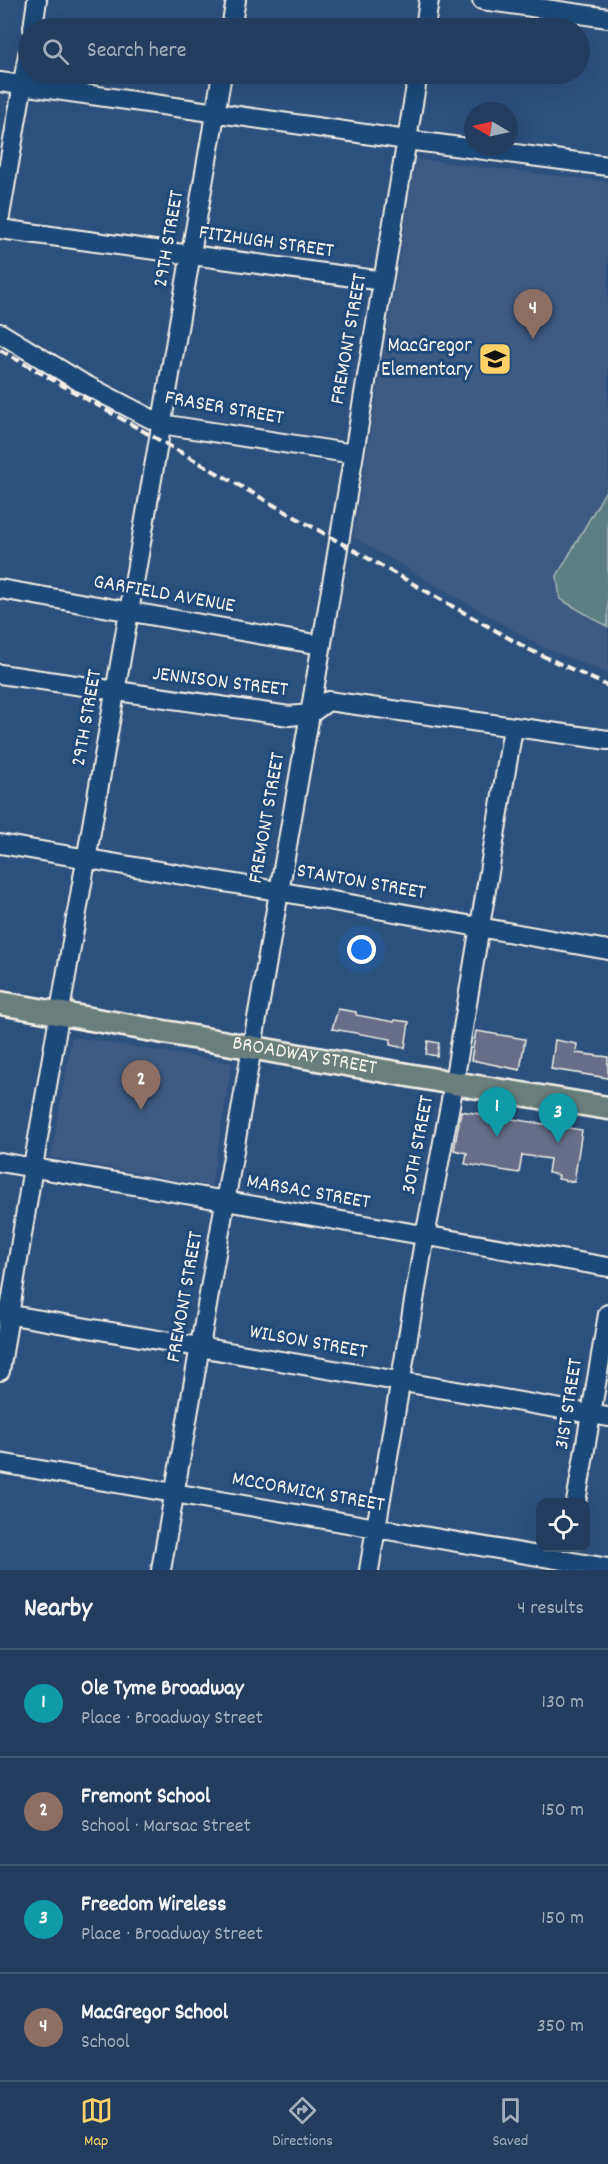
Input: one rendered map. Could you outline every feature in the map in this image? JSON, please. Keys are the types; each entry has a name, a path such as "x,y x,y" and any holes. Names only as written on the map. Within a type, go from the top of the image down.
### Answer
{"main road":[{"name":"BROADWAY STREET","path":"0,1003 608,1108"}],"street":[{"path":"35,18 38,0"},
{"path":"233,18 236,0"},
{"path":"426,18 429,0"},
{"path":"482,0 608,18"},
{"path":"0,82 608,166"},
{"name":"29TH STREET","path":"0,1371 5,1313 60,1014 220,84"},
{"name":"FREMONT STREET","path":"161,1570 310,714 415,84"},
{"path":"0,216 23,85"},
{"name":"FITZHUGH STREET","path":"0,229 383,281"},
{"name":"FRASER STREET","path":"0,333 82,383 161,424 354,454"},
{"name":"GARFIELD AVENUE","path":"0,589 321,645"},
{"name":"JENNISON STREET","path":"0,675 289,716 310,714 328,701 608,740"},
{"name":"30TH STREET","path":"369,1570 424,1236 453,1083 513,728"},
{"name":"STANTON STREET","path":"0,844 608,950"},
{"name":"MARSAC STREET","path":"0,1162 608,1267"},
{"name":"WILSON STREET","path":"5,1313 599,1416"},
{"name":"31ST STREET","path":"577,1498 599,1416 608,1314"},
{"name":"MCCORMICK STREET","path":"0,1463 608,1568"}],"shaded area":[{"name":"MacGregor Elementary","path":"416,159 608,182 608,673 544,648 353,537"},
{"path":"72,1037 232,1063 211,1186 51,1157"}],"green space":[{"path":"608,487 608,627 560,599 557,576"}],"building":[{"path":"338,1009 394,1022 395,1020 409,1022 405,1048 390,1045 391,1039 332,1029"},
{"path":"476,1031 525,1039 520,1070 471,1060"},
{"path":"555,1040 577,1044 576,1053 608,1057 608,1078 551,1069"},
{"path":"428,1041 439,1043 437,1056 426,1054"},
{"path":"461,1111 582,1130 574,1182 558,1179 559,1175 548,1173 550,1159 522,1155 519,1173 465,1164 467,1153 454,1150"}],"railway":[{"path":"0,350 530,650 608,686"}],"place":[{"name":"MacGregor School","path":"533,339"},
{"name":"MacGregor Elementary","path":"495,359"},
{"name":"Fremont School","path":"141,1110"},
{"name":"Ole Tyme Broadway","path":"497,1137"},
{"name":"Freedom Wireless","path":"558,1143"}]}
